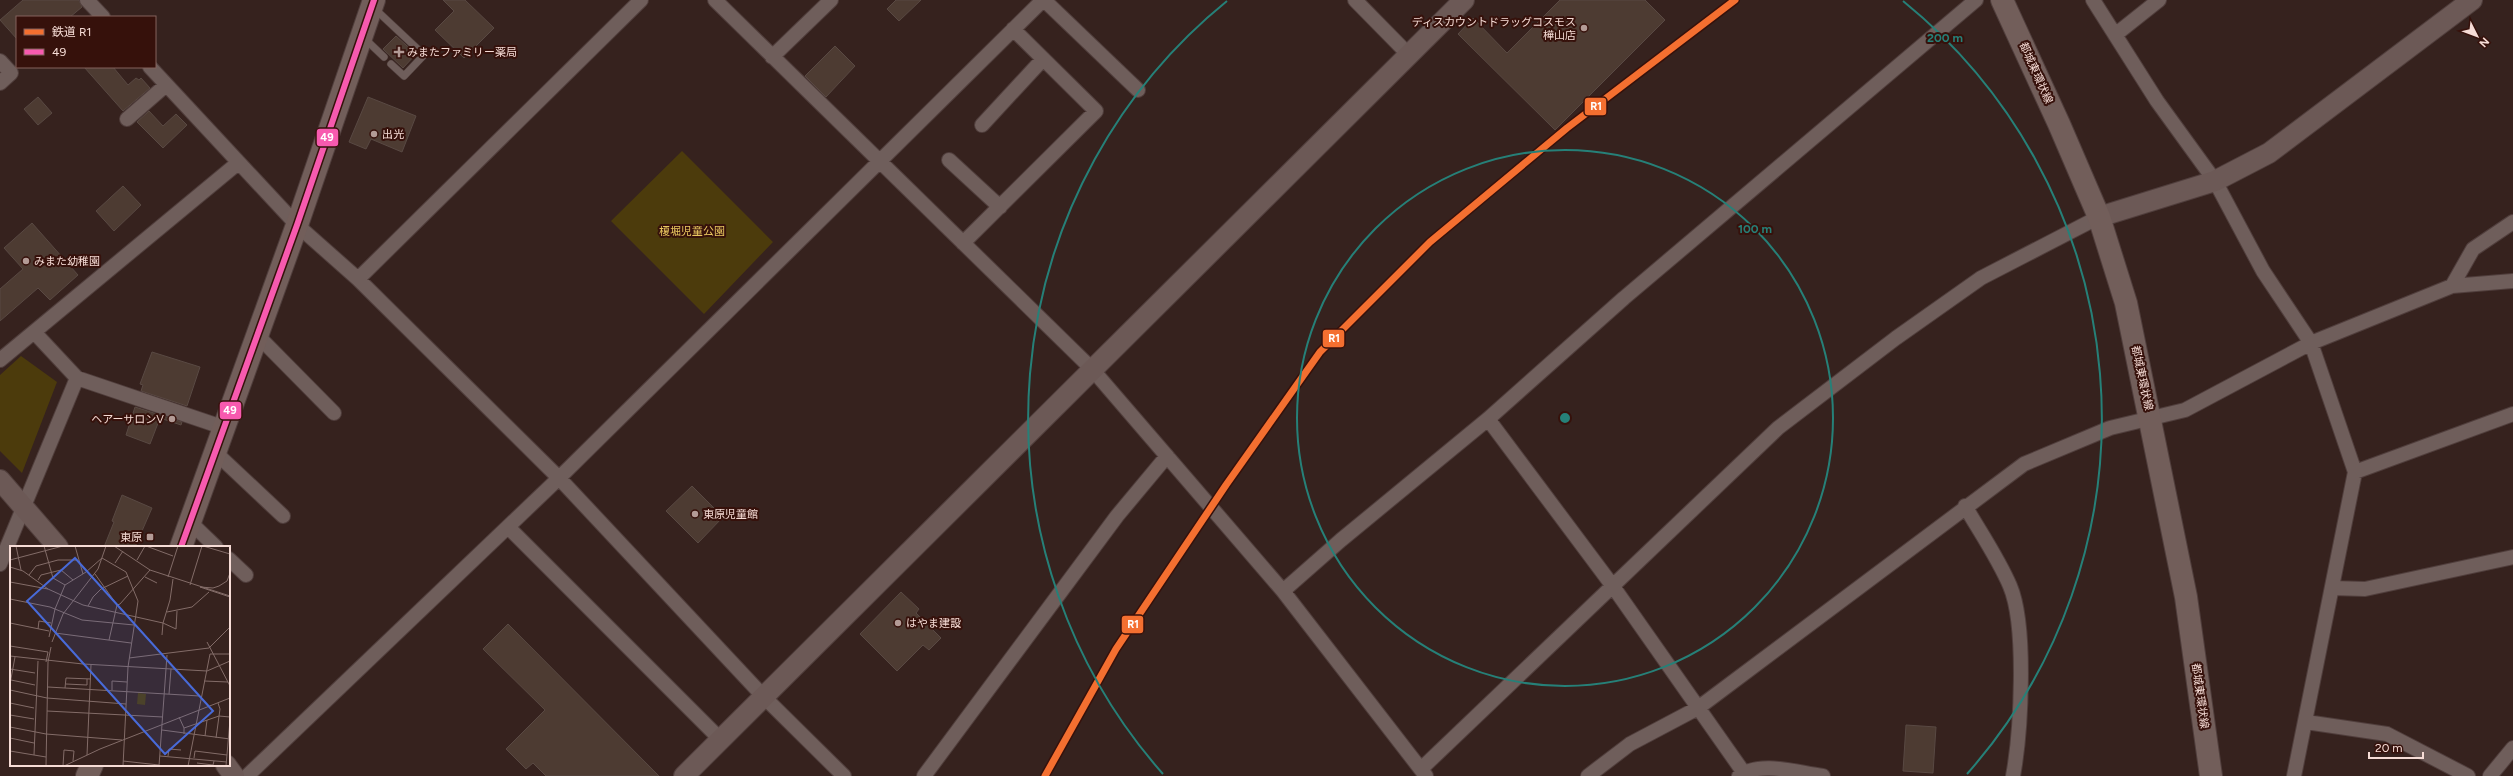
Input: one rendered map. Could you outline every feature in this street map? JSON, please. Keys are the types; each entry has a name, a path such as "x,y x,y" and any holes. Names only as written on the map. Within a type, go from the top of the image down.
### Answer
{"main road":[{"name":"都城東環状線","path":"2002,0 2059,124 2099,218 2126,303 2186,597 2211,776"},
{"path":"181,546 258,336 297,225 360,35 373,3"},
{"path":"87,776 92,766"}],"street":[{"path":"87,0 102,16"},
{"path":"358,279 640,0"},
{"path":"716,0 772,57 1092,369 1283,591 1423,773 1612,585 1778,428 1896,338 1980,278 2099,218 2215,181 2269,153 2472,0"},
{"path":"772,57 831,0"},
{"path":"247,776 559,478 1044,0 1138,90"},
{"path":"1355,0 1409,55"},
{"path":"684,776 1464,0"},
{"path":"1283,591 1341,540 1488,419 1624,298 1976,0"},
{"path":"2093,0 2157,101 2215,181 2263,271 2311,343 2355,472 2294,776"},
{"path":"2115,35 2155,1"},
{"path":"963,243 1096,111 1013,29"},
{"path":"982,125 1043,59"},
{"path":"0,61 11,73 0,83"},
{"path":"151,68 297,225 358,279 559,478 763,696 844,776"},
{"path":"127,119 166,85"},
{"path":"949,160 1000,207"},
{"path":"0,360 238,163"},
{"path":"2452,286 2473,249 2513,222"},
{"path":"1588,776 1630,744 1698,708 1965,506 2024,464 2110,428 2151,420 2185,410 2311,343 2452,286 2513,281"},
{"path":"34,332 77,378 225,428"},
{"path":"258,336 334,414"},
{"path":"0,564 77,378"},
{"path":"2355,472 2513,414"},
{"path":"1488,419 1612,585 1742,774 1763,767 1823,776"},
{"path":"216,453 283,516"},
{"path":"924,776 1117,516 1167,456"},
{"path":"0,480 24,505 57,546"},
{"path":"1965,506 2010,587 2018,626 2020,691 2013,776"},
{"path":"190,522 215,546"},
{"path":"508,526 720,739"},
{"path":"2332,588 2366,589 2513,557"},
{"path":"230,560 246,576"},
{"path":"2306,722 2386,734 2468,776"},
{"path":"2490,776 2513,748"},
{"path":"227,766 234,776"}],"lane":[{"path":"373,3 424,55 404,76 391,64"},
{"path":"360,35 384,58"}],"green space":[{"name":"榎堀児童公園","path":"682,151 773,242 704,314 611,221"},
{"path":"21,356 57,382 22,473 0,451 0,375"}],"building":[{"path":"23,0 79,0 82,7 71,16 16,16 16,38 0,20"},
{"path":"443,0 465,0 494,28 464,58 435,30 454,11"},
{"path":"896,0 921,0 899,21 887,9"},
{"path":"1560,0 1645,0 1665,20 1555,130 1458,34 1473,18 1507,53"},
{"name":"みまたファミリー薬局","path":"396,36 416,54 403,68 383,49"},
{"path":"835,46 855,66 826,97 805,76"},
{"path":"85,68 114,68 128,85 136,78 139,80 141,78 150,88 123,111"},
{"path":"38,97 52,113 38,125 24,109"},
{"path":"368,97 416,116 402,152 371,139 366,149 349,142"},
{"path":"149,111 163,126 176,114 187,125 163,148 137,122"},
{"path":"123,186 141,205 114,231 96,211"},
{"path":"32,223 78,275 50,300 38,288 0,321 0,289 23,269 4,248"},
{"path":"152,352 200,367 187,406 141,391 143,385 140,384"},
{"path":"135,407 182,422 181,425 160,418 150,444 126,435"},
{"name":"東原児童館","path":"692,486 723,517 698,543 666,511"},
{"path":"122,495 152,508 135,546 104,546 114,522 112,521"},
{"name":"はやま建設","path":"901,592 919,609 916,613 941,638 929,650 923,645 897,671 860,634"},
{"path":"508,624 659,776 546,776 533,763 526,769 506,749 545,710 483,649"},
{"path":"1906,725 1936,727 1933,773 1903,771"}],"rail line":[{"name":"R1","path":"1045,776 1116,649 1226,485 1320,352 1430,242 1567,128 1735,0"}],"transit line":[{"name":"49","path":"181,546 297,225 374,0"}],"place":[{"name":"ディスカウントドラッグコスモス 樺山店","path":"1584,28"},
{"name":"みまたファミリー薬局","path":"399,52"},
{"name":"出光","path":"374,134"},
{"name":"みまた幼稚園","path":"26,261"},
{"name":"ヘアーサロンV","path":"172,419"},
{"name":"東原児童館","path":"695,514"},
{"name":"東原","path":"150,537"},
{"name":"はやま建設","path":"898,623"}]}
